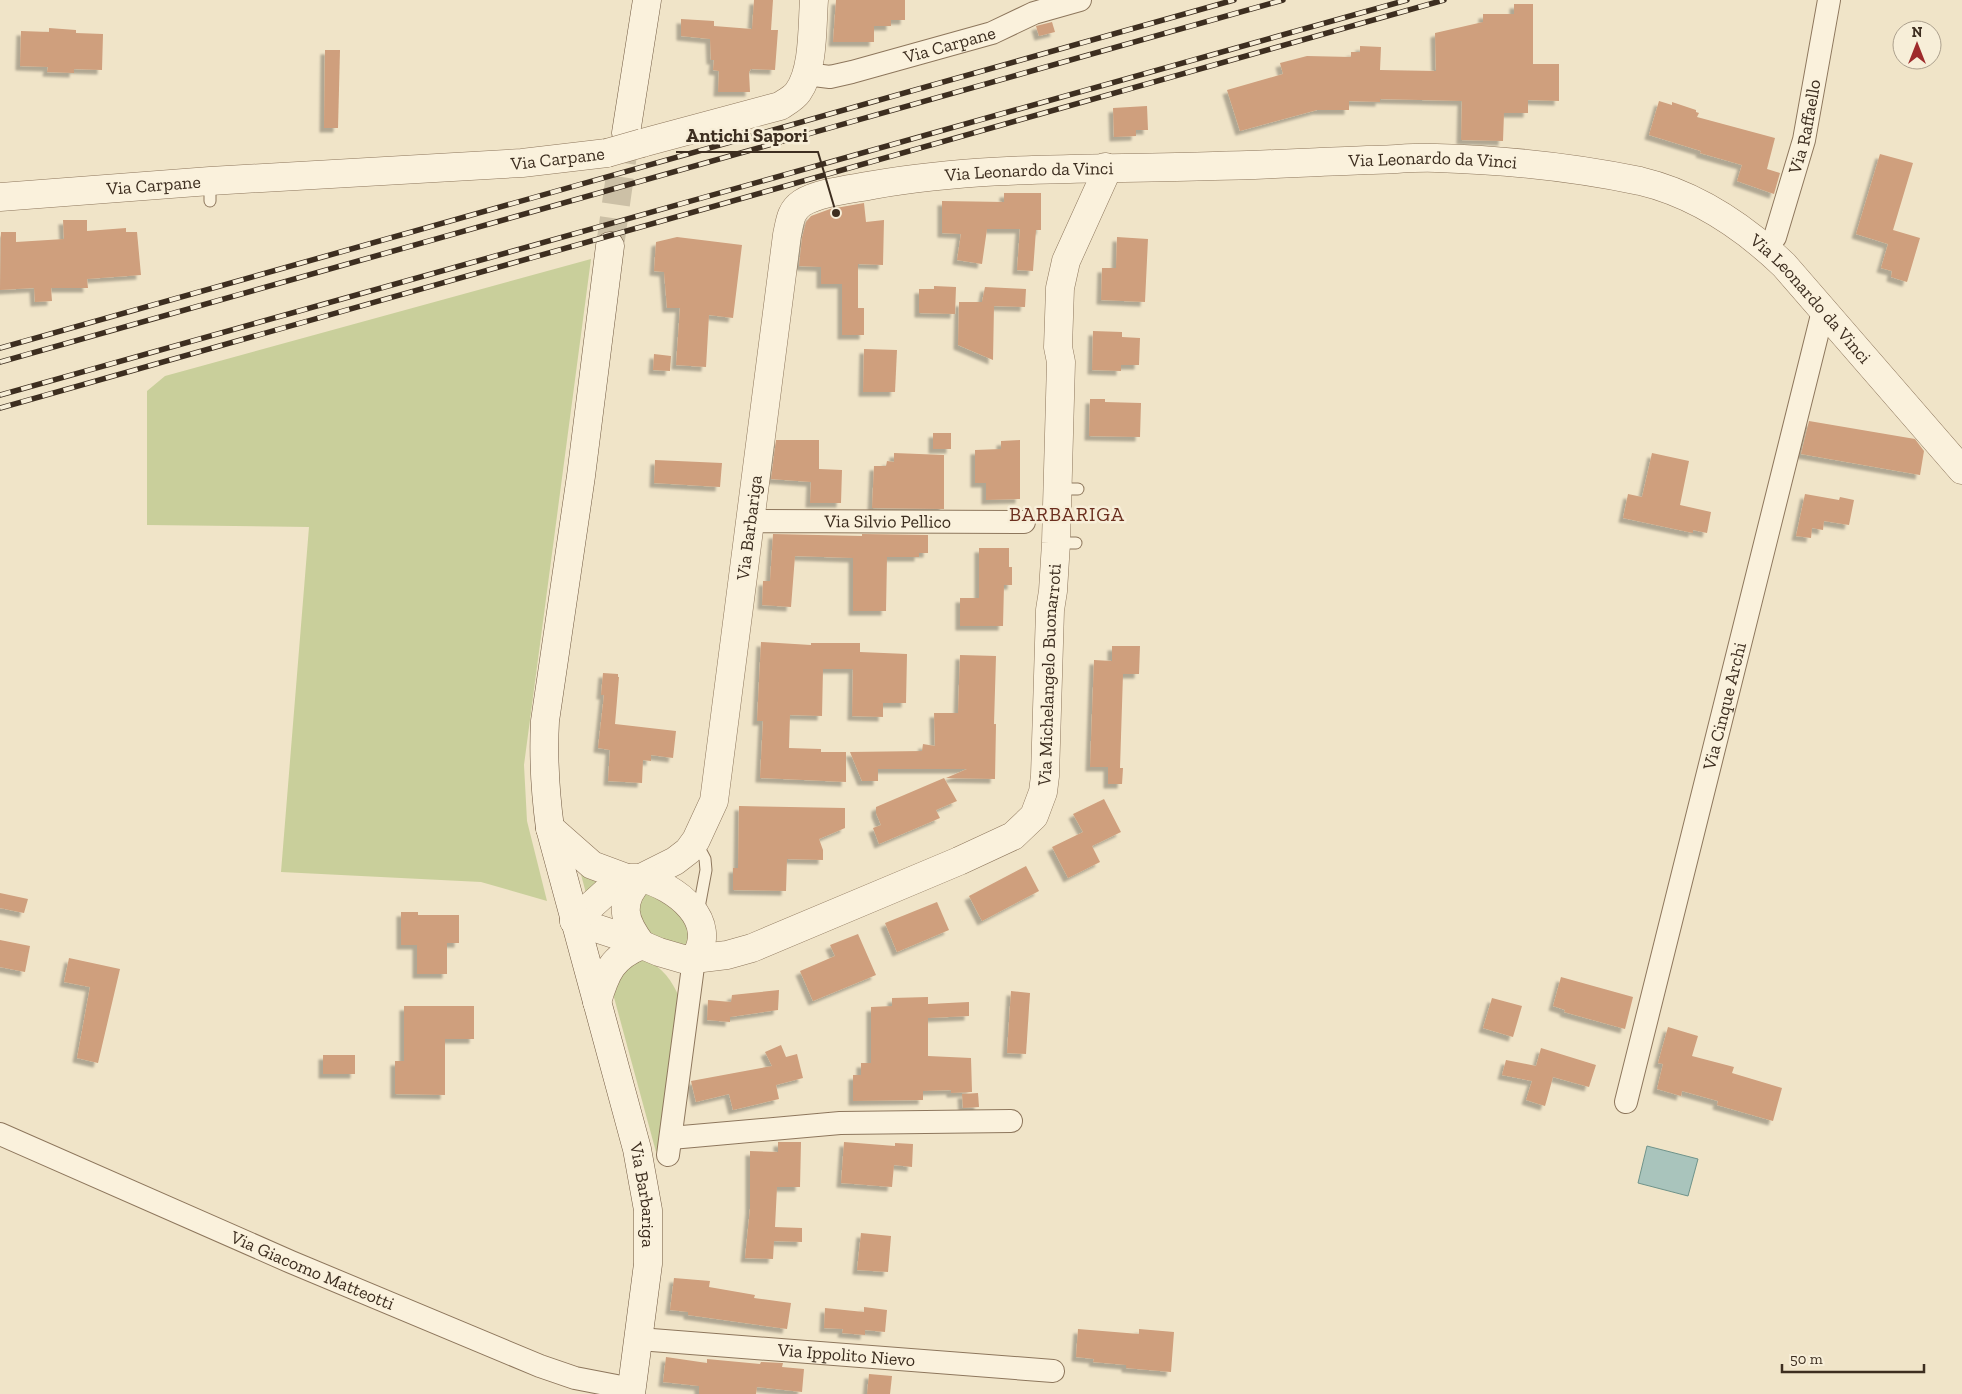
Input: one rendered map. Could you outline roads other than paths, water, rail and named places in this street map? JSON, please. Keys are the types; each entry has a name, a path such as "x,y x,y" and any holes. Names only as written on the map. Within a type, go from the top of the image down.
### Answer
{"street":[{"path":"637,137 647,0"},
{"path":"806,74 814,0"},
{"name":"Via Carpane","path":"0,197 210,191 399,176 607,153 637,137 780,106 798,93 806,74 830,77 852,72 992,32 1034,13 1080,0"},
{"name":"Via Raffaello","path":"1767,249 1775,237 1804,140 1829,0"},
{"name":"Via Leonardo da Vinci","path":"792,212 803,202 833,192 922,176 1011,170 1105,167 1122,169 1434,158 1512,162 1578,170 1642,182 1690,197 1737,226 1767,249 1784,265 1962,470"},
{"name":"Via Michelangelo Buonarroti","path":"694,959 727,955 752,948 941,869 1013,836 1034,816 1043,792 1045,776 1050,610 1053,590 1066,543 1068,489 1061,362 1058,347 1060,288 1066,261 1104,177 1105,167"},
{"name":"Via Barbariga","path":"574,920 606,893 634,878 675,861 688,851 696,840 714,801 792,212"},
{"name":"Via Barbariga","path":"610,246 581,476 545,721 544,784 550,828 637,1148 648,1210 648,1264 631,1391"},
{"name":"Via Cinque Archi","path":"1626,1102 1823,311"},
{"name":"Via Silvio Pellico","path":"750,523 764,520 1024,522"},
{"name":"Via Barbariga","path":"550,828 592,865 634,878 657,882 680,896 690,906 698,919 702,934 702,946 694,959 670,1147 840,1123 1011,1121"},
{"path":"634,878 634,886 625,904 626,916 632,932 642,945"},
{"path":"574,920 670,956 694,959"},
{"path":"597,1002 604,977 610,967 629,950 642,945"},
{"name":"Via Giacomo Matteotti","path":"0,1134 290,1262 540,1366 575,1378 631,1391"},
{"name":"Via Ippolito Nievo","path":"639,1339 1053,1371"}],"lane":[{"name":"Via Barbariga","path":"696,840 705,859 706,870 698,919"}],"water":[{"path":"1647,1146 1698,1159 1688,1196 1638,1183"}],"tunnel":[{"path":"610,246 626,133"}],"railway":[{"path":"0,348 1234,0"},
{"path":"0,362 1283,0"},
{"path":"0,395 1407,0"},
{"path":"0,408 1444,0"}],"place":[{"name":"Antichi Sapori","path":"836,213"}],"district":[{"name":"BARBARIGA","path":"1067,514"}]}
